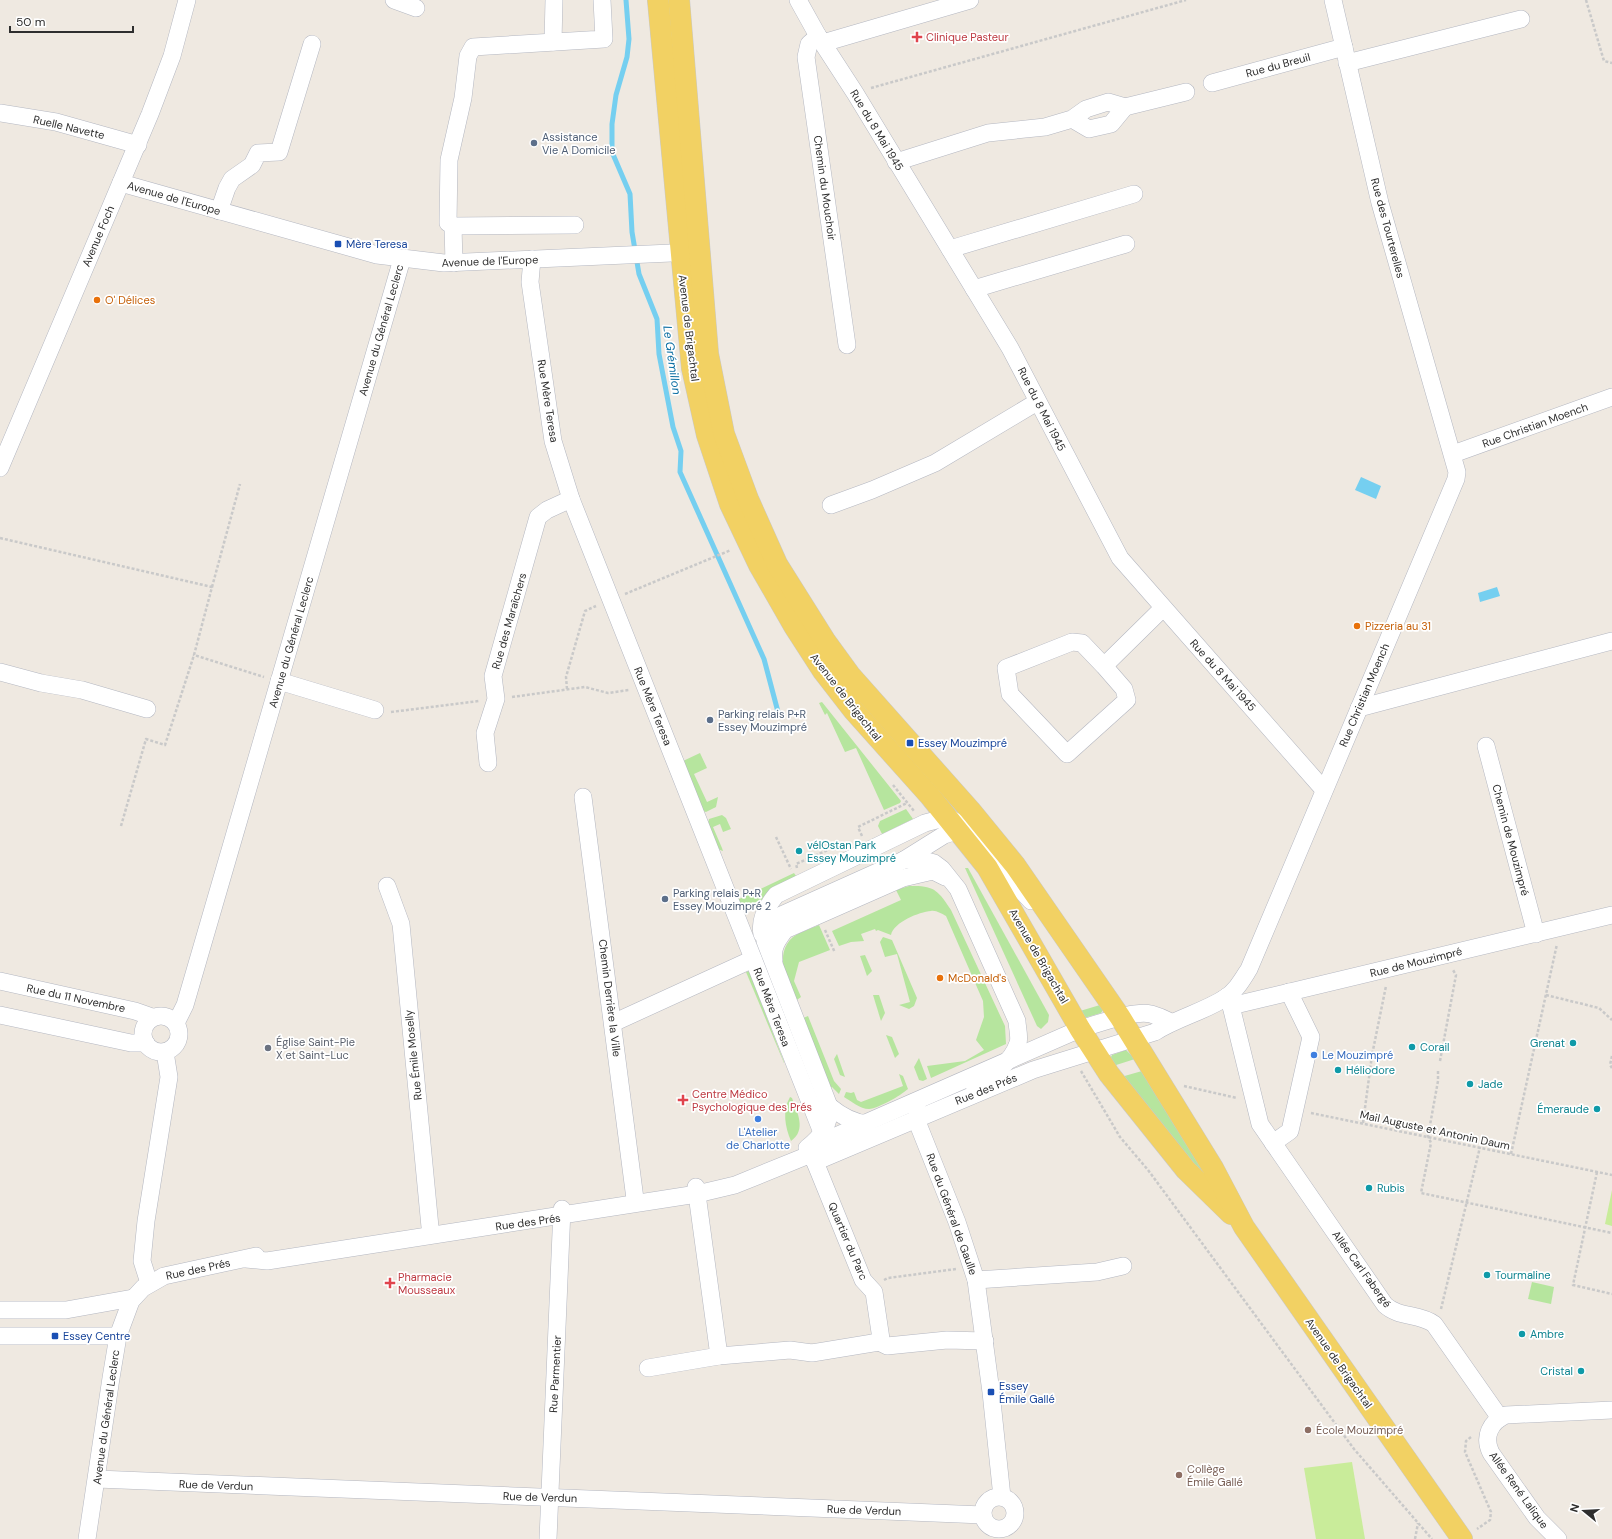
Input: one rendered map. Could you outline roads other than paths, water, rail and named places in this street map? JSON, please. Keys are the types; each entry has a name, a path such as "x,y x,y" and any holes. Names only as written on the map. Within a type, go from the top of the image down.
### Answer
{"main road":[{"name":"Avenue de Brigachtal","path":"658,0 680,252 692,368 707,435 730,504 763,571 794,626 824,671 854,711 958,825 987,867 1080,1029 1109,1074 1186,1170 1244,1227"},
{"name":"Avenue de Brigachtal","path":"679,0 701,251 708,354 724,434 748,499 777,564 826,642 850,675 994,838 1015,866 1120,1017 1213,1168 1244,1227 1462,1539"}],"street":[{"name":"Avenue Foch","path":"2,459 138,145 172,56 187,0"},
{"path":"394,0 416,8"},
{"path":"553,42 554,0"},
{"path":"575,225 453,226 448,223 449,160 463,98 468,56 473,47 604,39 602,0"},
{"name":"Rue du 8 Mai 1945","path":"798,0 820,40 855,93 1010,348 1120,558 1324,790"},
{"path":"820,40 970,0"},
{"name":"Rue des Tourterelles","path":"1333,0 1380,203 1453,454"},
{"name":"Rue du Breuil","path":"1212,83 1521,19"},
{"name":"Chemin du Mouchoir","path":"820,40 809,44 806,57 847,344"},
{"path":"219,211 227,188 232,179 252,165 258,153 279,152 312,44"},
{"path":"896,162 988,133 1045,127 1072,119 1089,128 1111,124 1125,107 1186,92"},
{"name":"Ruelle Navette","path":"0,113 56,122 138,145"},
{"name":"Avenue de l'Europe","path":"121,183 377,254 402,259 454,263 701,251"},
{"path":"950,249 1134,194"},
{"path":"453,226 454,263"},
{"path":"974,289 1126,244"},
{"name":"Avenue du Général Leclerc","path":"176,1023 185,1005 402,259"},
{"name":"Rue Mère Teresa","path":"532,259 530,282 546,394 554,441 571,499 753,959 833,1141"},
{"name":"Rue Christian Moench","path":"1228,1002 1249,969 1456,479 1457,472 1453,454 1612,397"},
{"path":"831,505 872,490 935,463 1037,402"},
{"name":"Rue des Maraîchers","path":"488,763 485,733 496,699 493,676 538,517 547,510 571,499"},
{"path":"1104,666 1163,608"},
{"path":"1359,708 1612,641"},
{"path":"1072,642 1082,643 1104,666 1124,689 1128,700 1067,754 1010,694 1006,668 1072,642"},
{"path":"0,672 41,683 82,690 147,708"},
{"path":"279,681 375,710"},
{"name":"Chemin de Mouzimpré","path":"1486,746 1536,934"},
{"name":"Chemin Derrière la Ville","path":"583,797 635,1199"},
{"path":"833,1141 827,1125 829,1106 762,932 762,922 767,906 776,895 925,824 958,825 977,834 1020,889 1055,925"},
{"path":"765,941 769,926 778,916 904,860 944,836 958,825"},
{"path":"904,860 919,859 934,863 942,869 958,889 1017,1021 1018,1042 1007,1061"},
{"path":"774,964 773,952 775,944 785,930 903,878 933,871 940,873 958,889"},
{"name":"Rue Émile Moselly","path":"387,886 401,924 430,1227"},
{"name":"Rue de Mouzimpré","path":"1228,1002 1289,992 1612,915"},
{"path":"613,1023 753,959"},
{"name":"Rue du 11 Novembre","path":"0,981 135,1011 152,1017"},
{"path":"1273,1143 1290,1131 1311,1036 1289,992"},
{"name":"Rue des Prés","path":"806,1155 833,1141 917,1109 1059,1061 1155,1032 1171,1022 1228,1002"},
{"name":"Allée Carl Fabergé","path":"1228,1002 1260,1124 1385,1305 1395,1312 1429,1321 1444,1336 1500,1418"},
{"name":"Rue des Prés","path":"833,1141 882,1124 983,1081 1007,1061 1040,1041 1120,1017 1150,1014 1171,1022"},
{"path":"0,1015 131,1043 146,1043"},
{"path":"152,1017 169,1017 176,1023 180,1036 172,1049 165,1052 158,1052 150,1048 143,1035 144,1027 152,1017"},
{"path":"1040,1041 1059,1061"},
{"path":"149,1283 142,1261 146,1221 169,1077 165,1052"},
{"path":"829,1106 841,1116 861,1124 882,1124"},
{"name":"Rue des Prés","path":"246,1259 267,1261 697,1191 748,1172 806,1155 861,1124 917,1109"},
{"name":"Rue du Général de Gaulle","path":"917,1109 974,1273 985,1341 1002,1497"},
{"name":"Quartier du Parc","path":"806,1155 863,1280 874,1292 881,1339 879,1342"},
{"path":"697,1191 719,1356"},
{"name":"Rue des Prés","path":"133,1298 149,1283 175,1273 246,1259 267,1253 430,1227 562,1213 635,1199 697,1191"},
{"name":"Rue Parmentier","path":"548,1539 562,1213"},
{"path":"974,1273 1097,1272 1123,1266"},
{"path":"0,1310 66,1310 133,1298"},
{"name":"Avenue du Général Leclerc","path":"87,1539 118,1336 133,1298"},
{"path":"8,1336 118,1336"},
{"path":"648,1368 719,1356 790,1350 812,1353 879,1342 887,1346 947,1340 985,1341"},
{"path":"1500,1418 1512,1414 1612,1410"},
{"name":"Allée René Lalique","path":"1500,1418 1492,1425 1487,1434 1486,1442 1491,1453 1537,1518 1558,1539"},
{"name":"Rue de Verdun","path":"97,1479 983,1515"},
{"path":"1002,1497 1010,1501 1015,1510 1013,1520 1007,1533 987,1524 983,1515 985,1506 991,1499 1002,1497"}],"water":[{"path":"1361,477 1381,486 1376,499 1355,490"},
{"path":"1497,587 1500,596 1480,602 1478,593"}],"waterway":[{"name":"Le Grémillon","path":"626,0 629,39 627,57 616,95 612,124 612,152 630,194 632,232 639,274 657,319 659,354 673,427 681,451 680,472 764,659 778,712"}],"place":[{"name":"Clinique Pasteur","path":"917,37"},
{"name":"Assistance Vie A Domicile","path":"534,143"},
{"name":"Mère Teresa","path":"338,244"},
{"name":"O' Délices","path":"97,300"},
{"name":"Pizzeria au 31","path":"1357,626"},
{"name":"Parking relais P+R Essey Mouzimpré","path":"710,720"},
{"name":"Essey Mouzimpré","path":"910,743"},
{"name":"vélOstan Park Essey Mouzimpré","path":"799,851"},
{"name":"Parking relais P+R Essey Mouzimpré 2","path":"665,899"},
{"name":"McDonald's","path":"940,978"},
{"name":"Grenat","path":"1573,1043"},
{"name":"Corail","path":"1412,1047"},
{"name":"Église Saint-Pie X et Saint-Luc","path":"268,1048"},
{"name":"Le Mouzimpré","path":"1314,1055"},
{"name":"Héliodore","path":"1338,1070"},
{"name":"Jade","path":"1470,1084"},
{"name":"Centre Médico Psychologique des Prés","path":"683,1100"},
{"name":"Émeraude","path":"1597,1109"},
{"name":"L'Atelier de Charlotte","path":"758,1119"},
{"name":"Rubis","path":"1369,1188"},
{"name":"Tourmaline","path":"1487,1275"},
{"name":"Pharmacie Mousseaux","path":"390,1283"},
{"name":"Ambre","path":"1522,1334"},
{"name":"Essey Centre","path":"55,1336"},
{"name":"Cristal","path":"1581,1371"},
{"name":"Essey Émile Gallé","path":"991,1392"},
{"name":"École Mouzimpré","path":"1308,1430"},
{"name":"Collège Émile Gallé","path":"1179,1475"}]}
